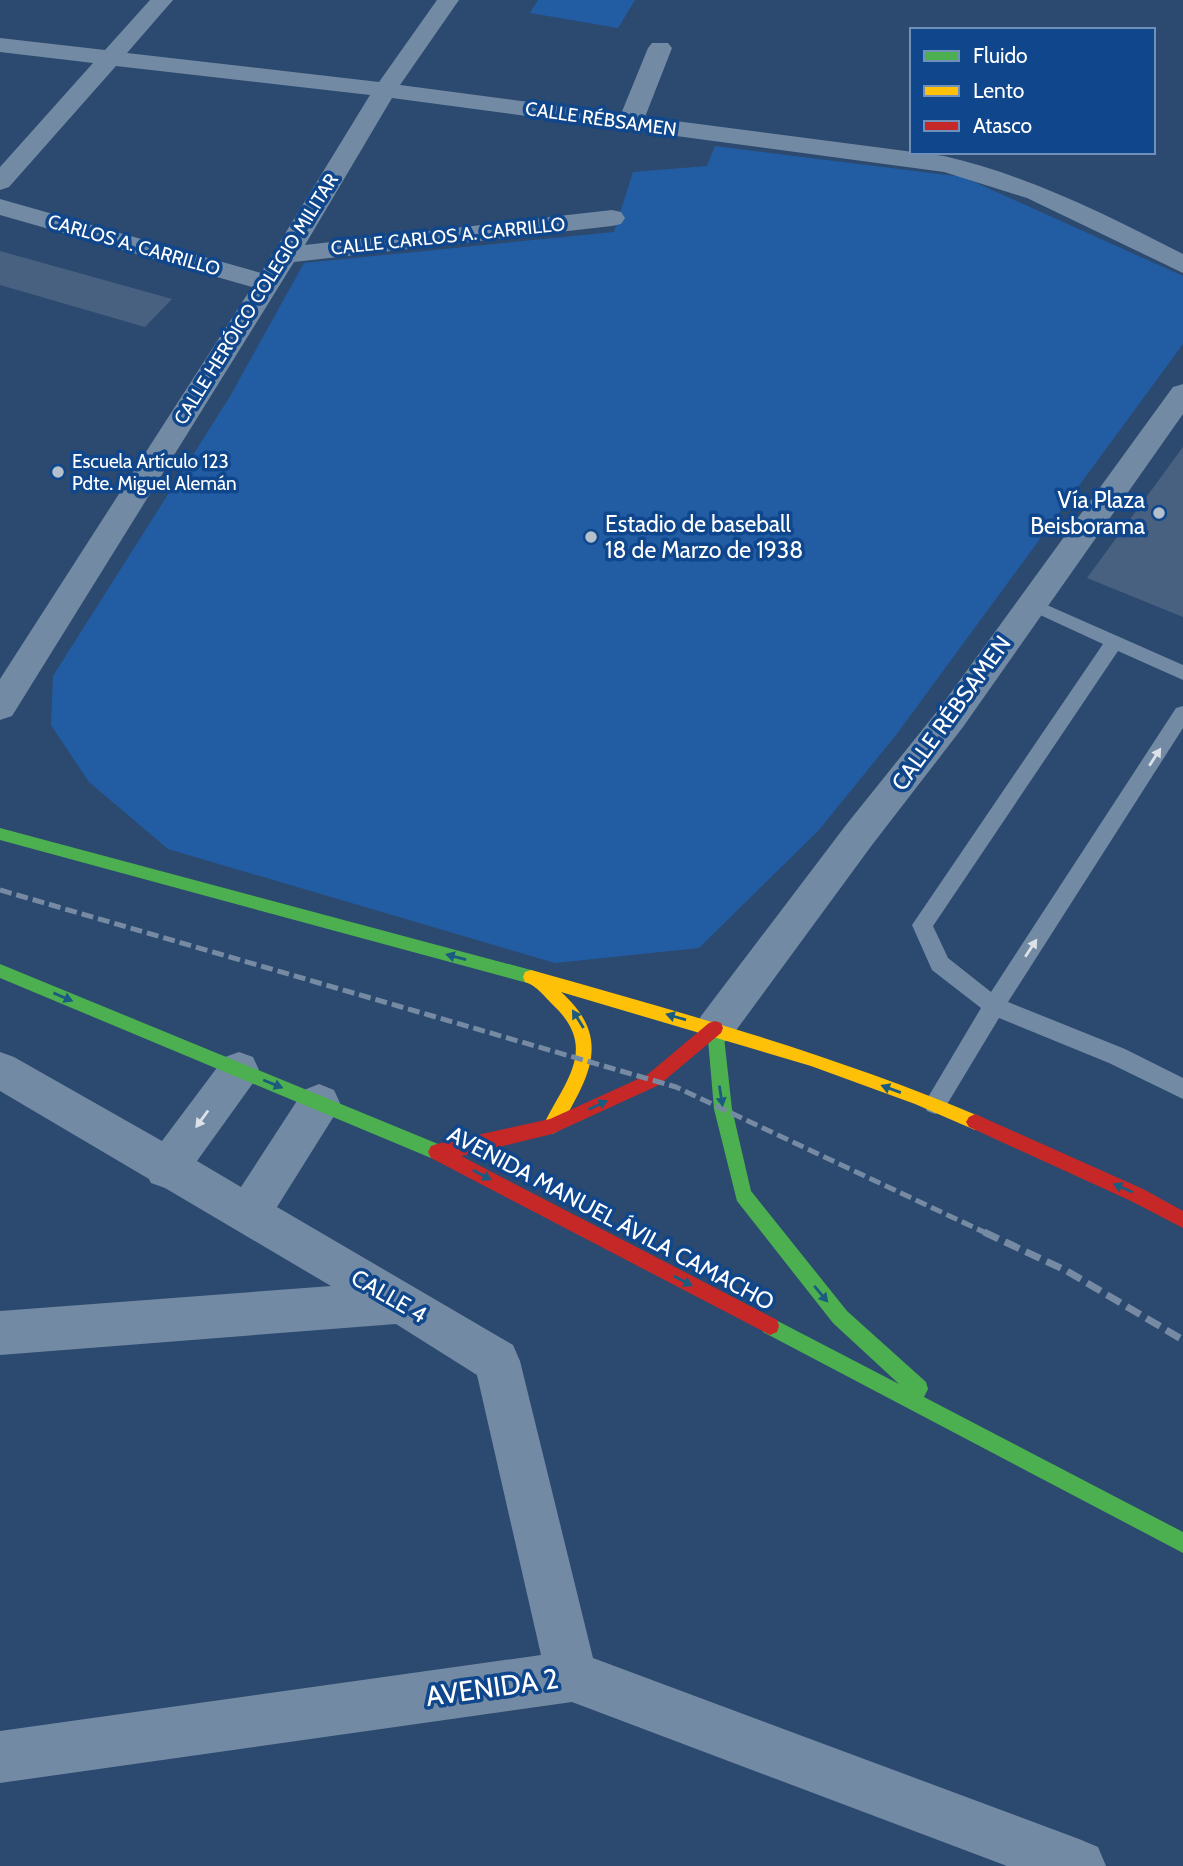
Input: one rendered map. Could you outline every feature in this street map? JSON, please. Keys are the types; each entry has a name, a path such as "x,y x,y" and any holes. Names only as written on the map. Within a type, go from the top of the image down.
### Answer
{"main road":[{"path":"0,834 532,977 715,1028 793,1053 934,1104 1136,1195 1183,1220"},
{"name":"AVENIDA MANUEL ÁVILA CAMACHO","path":"0,971 440,1153 1183,1543"},
{"path":"532,977 567,1003 584,1027 586,1061 552,1126"},
{"path":"440,1153 552,1126 653,1080 715,1028"},
{"path":"715,1028 721,1094 743,1195 839,1317 960,1426"}],"street":[{"path":"0,182 162,0"},
{"name":"CALLE HERÓICO COLEGIO MILITAR","path":"0,707 268,283 385,90 448,0"},
{"name":"CALLE RÉBSAMEN","path":"0,46 385,90 970,169 1085,214 1183,265"},
{"path":"629,123 660,48"},
{"name":"CARLOS A. CARRILLO","path":"0,207 268,283"},
{"name":"CALLE CARLOS A. CARRILLO","path":"283,255 612,218"},
{"name":"CALLE RÉBSAMEN","path":"715,1028 859,835 951,718 1183,393"},
{"name":"CALLE 4","path":"0,1070 401,1302 497,1361 572,1676"},
{"path":"166,1168 239,1070"},
{"path":"248,1214 319,1103"},
{"path":"0,1333 401,1302"},
{"name":"AVENIDA 2","path":"0,1757 572,1676 1079,1866"}],"lane":[{"path":"1031,604 1183,673"},
{"path":"1115,641 922,925 940,964 994,1006 1117,1056 1183,1089"},
{"path":"934,1104 1183,713"}],"shaded area":[{"path":"538,0 635,0 618,28 530,13"},
{"name":"Estadio de baseball 18 de Marzo de 1938","path":"715,146 963,177 1183,276 1183,344 896,735 818,831 699,948 555,963 168,849 89,782 51,725 53,676 229,398 304,263 614,232 633,172 707,166"}],"building":[{"path":"0,251 172,299 145,327 0,285"},
{"name":"Vía Plaza Beisborama","path":"1183,447 1183,617 1087,578"}],"railway":[{"path":"0,890 676,1087 988,1234"},
{"path":"984,1232 1067,1271 1183,1340"}],"traffic: fast":[{"path":"0,834 531,977"},
{"path":"0,971 437,1152"},
{"path":"715,1028 723,1109 743,1195 840,1317 919,1389"},
{"path":"770,1326 1183,1543"}],"traffic: slow":[{"path":"531,977 756,1041 867,1078 975,1122"},
{"path":"541,984 576,1020 584,1035 586,1050 575,1083 552,1126"}],"traffic: jam":[{"path":"440,1153 552,1126 653,1080 715,1028"},
{"path":"975,1122 1137,1195 1183,1220"},
{"path":"437,1152 770,1326"}],"place":[{"name":"Escuela Artículo 123 Pdte. Miguel Alemán","path":"58,472"},
{"name":"Vía Plaza Beisborama","path":"1159,513"},
{"name":"Estadio de baseball 18 de Marzo de 1938","path":"591,537"}]}
